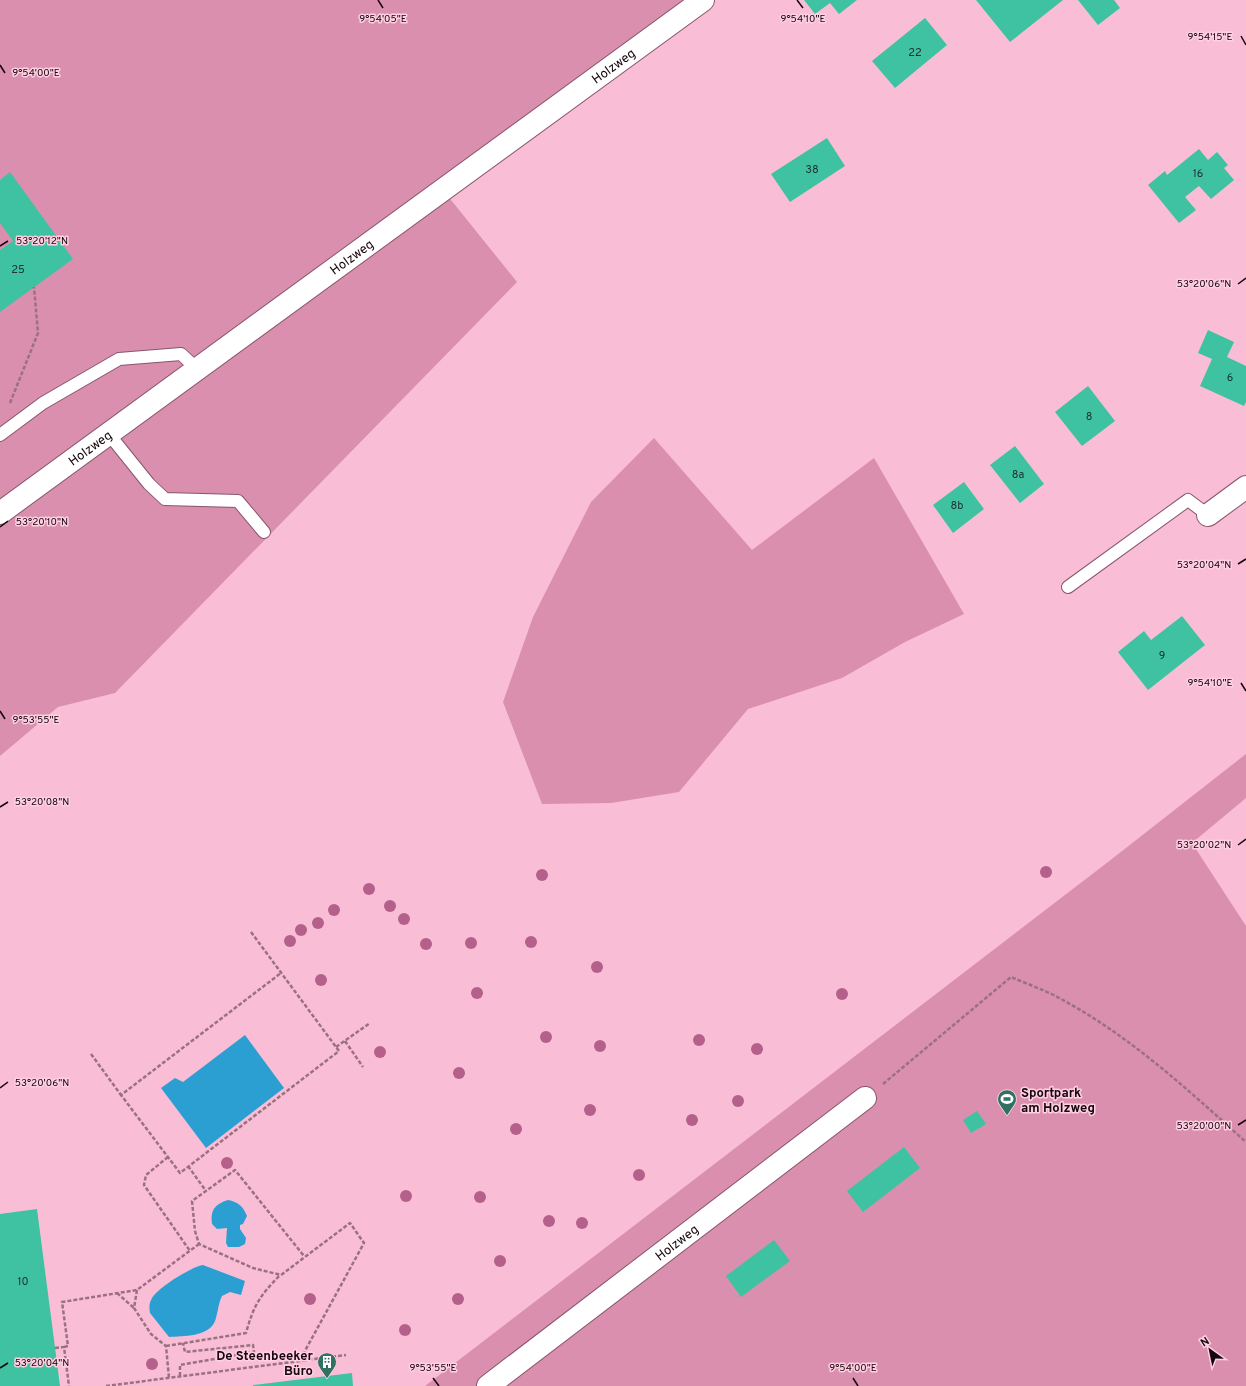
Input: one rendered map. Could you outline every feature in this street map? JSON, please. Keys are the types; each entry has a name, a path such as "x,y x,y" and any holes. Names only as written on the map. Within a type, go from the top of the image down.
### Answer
{"street":[{"name":"Holzweg","path":"0,513 703,0"},
{"path":"1208,515 1246,487"},
{"name":"Holzweg","path":"488,1386 865,1098"}],"lane":[{"path":"0,435 43,403 119,359 181,354 197,369"},
{"path":"108,433 149,484 165,499 238,501 264,532"},
{"path":"1068,587 1188,500 1208,515"}],"path":[{"path":"7,410 38,333 34,287"},
{"path":"91,1054 180,1173 339,1051 251,932"},
{"path":"121,1095 281,973"},
{"path":"865,1098 1011,977 1061,998 1111,1030 1164,1068 1246,1142"},
{"path":"336,1047 370,1023"},
{"path":"345,1041 363,1067"},
{"path":"168,1157 146,1175 144,1185 190,1252"},
{"path":"188,1166 206,1191"},
{"path":"281,1275 253,1268 199,1244 195,1231 192,1201 234,1170 304,1256"},
{"path":"166,1346 183,1342 246,1333 252,1312 261,1295 281,1275 304,1256 350,1223 364,1243 300,1360"},
{"path":"55,1348 68,1346 62,1302 137,1290 199,1244"},
{"path":"134,1308 137,1290"},
{"path":"117,1293 134,1308 151,1334 166,1346 169,1378"},
{"path":"180,1376 180,1365 254,1352 253,1345 185,1352 183,1342"},
{"path":"64,1347 69,1386"},
{"path":"106,1386 346,1355"}],"shaded area":[{"path":"0,0 703,0 443,190 517,282 115,693 58,707 0,756"},
{"path":"654,438 752,550 874,458 964,614 905,642 842,678 748,709 679,792 611,803 542,804 503,702 533,617 591,502"},
{"path":"1246,754 1246,798 1192,843 1246,926 1246,1386 425,1386 1108,862"}],"water":[{"path":"245,1035 284,1088 206,1148 161,1088 175,1078 183,1082"},
{"path":"228,1200 240,1205 247,1216 243,1224 240,1225 240,1229 246,1238 245,1244 239,1247 228,1247 226,1243 227,1228 217,1229 212,1224 214,1208 220,1203"},
{"path":"203,1265 245,1281 241,1295 230,1292 222,1296 215,1321 212,1326 202,1333 188,1336 169,1337 150,1313 151,1300 161,1288 191,1269"}],"building":[{"path":"804,0 857,0 839,14 830,3 815,14"},
{"path":"976,0 1063,0 1010,42"},
{"path":"1078,0 1114,0 1120,8 1098,25"},
{"path":"925,18 947,45 895,88 872,61"},
{"path":"827,138 845,166 790,202 771,174"},
{"path":"1199,149 1208,160 1217,152 1228,165 1224,168 1234,180 1211,199 1199,186 1185,197 1196,210 1179,223 1148,185 1165,171 1167,175"},
{"path":"10,172 73,259 0,312 0,250 13,241 0,223 0,180"},
{"path":"1208,330 1234,342 1227,357 1246,366 1246,402 1244,406 1200,386 1212,359 1198,353"},
{"path":"1088,386 1115,421 1082,446 1055,412"},
{"path":"1015,446 1044,484 1020,503 990,465"},
{"path":"964,482 984,509 953,533 933,505"},
{"path":"1182,616 1205,645 1148,690 1118,652 1144,631 1151,640"},
{"path":"977,1111 986,1124 971,1133 963,1120"},
{"path":"904,1147 920,1168 863,1212 847,1191"},
{"path":"37,1209 60,1386 0,1386 0,1214"},
{"path":"774,1240 790,1261 741,1297 726,1276"},
{"name":"De Steenbeeker Büro","path":"352,1373 353,1386 253,1386 253,1385"}],"place":[{"name":"Sportpark am Holzweg","path":"1007,1116"},
{"name":"De Steenbeeker Büro","path":"327,1379"}]}
